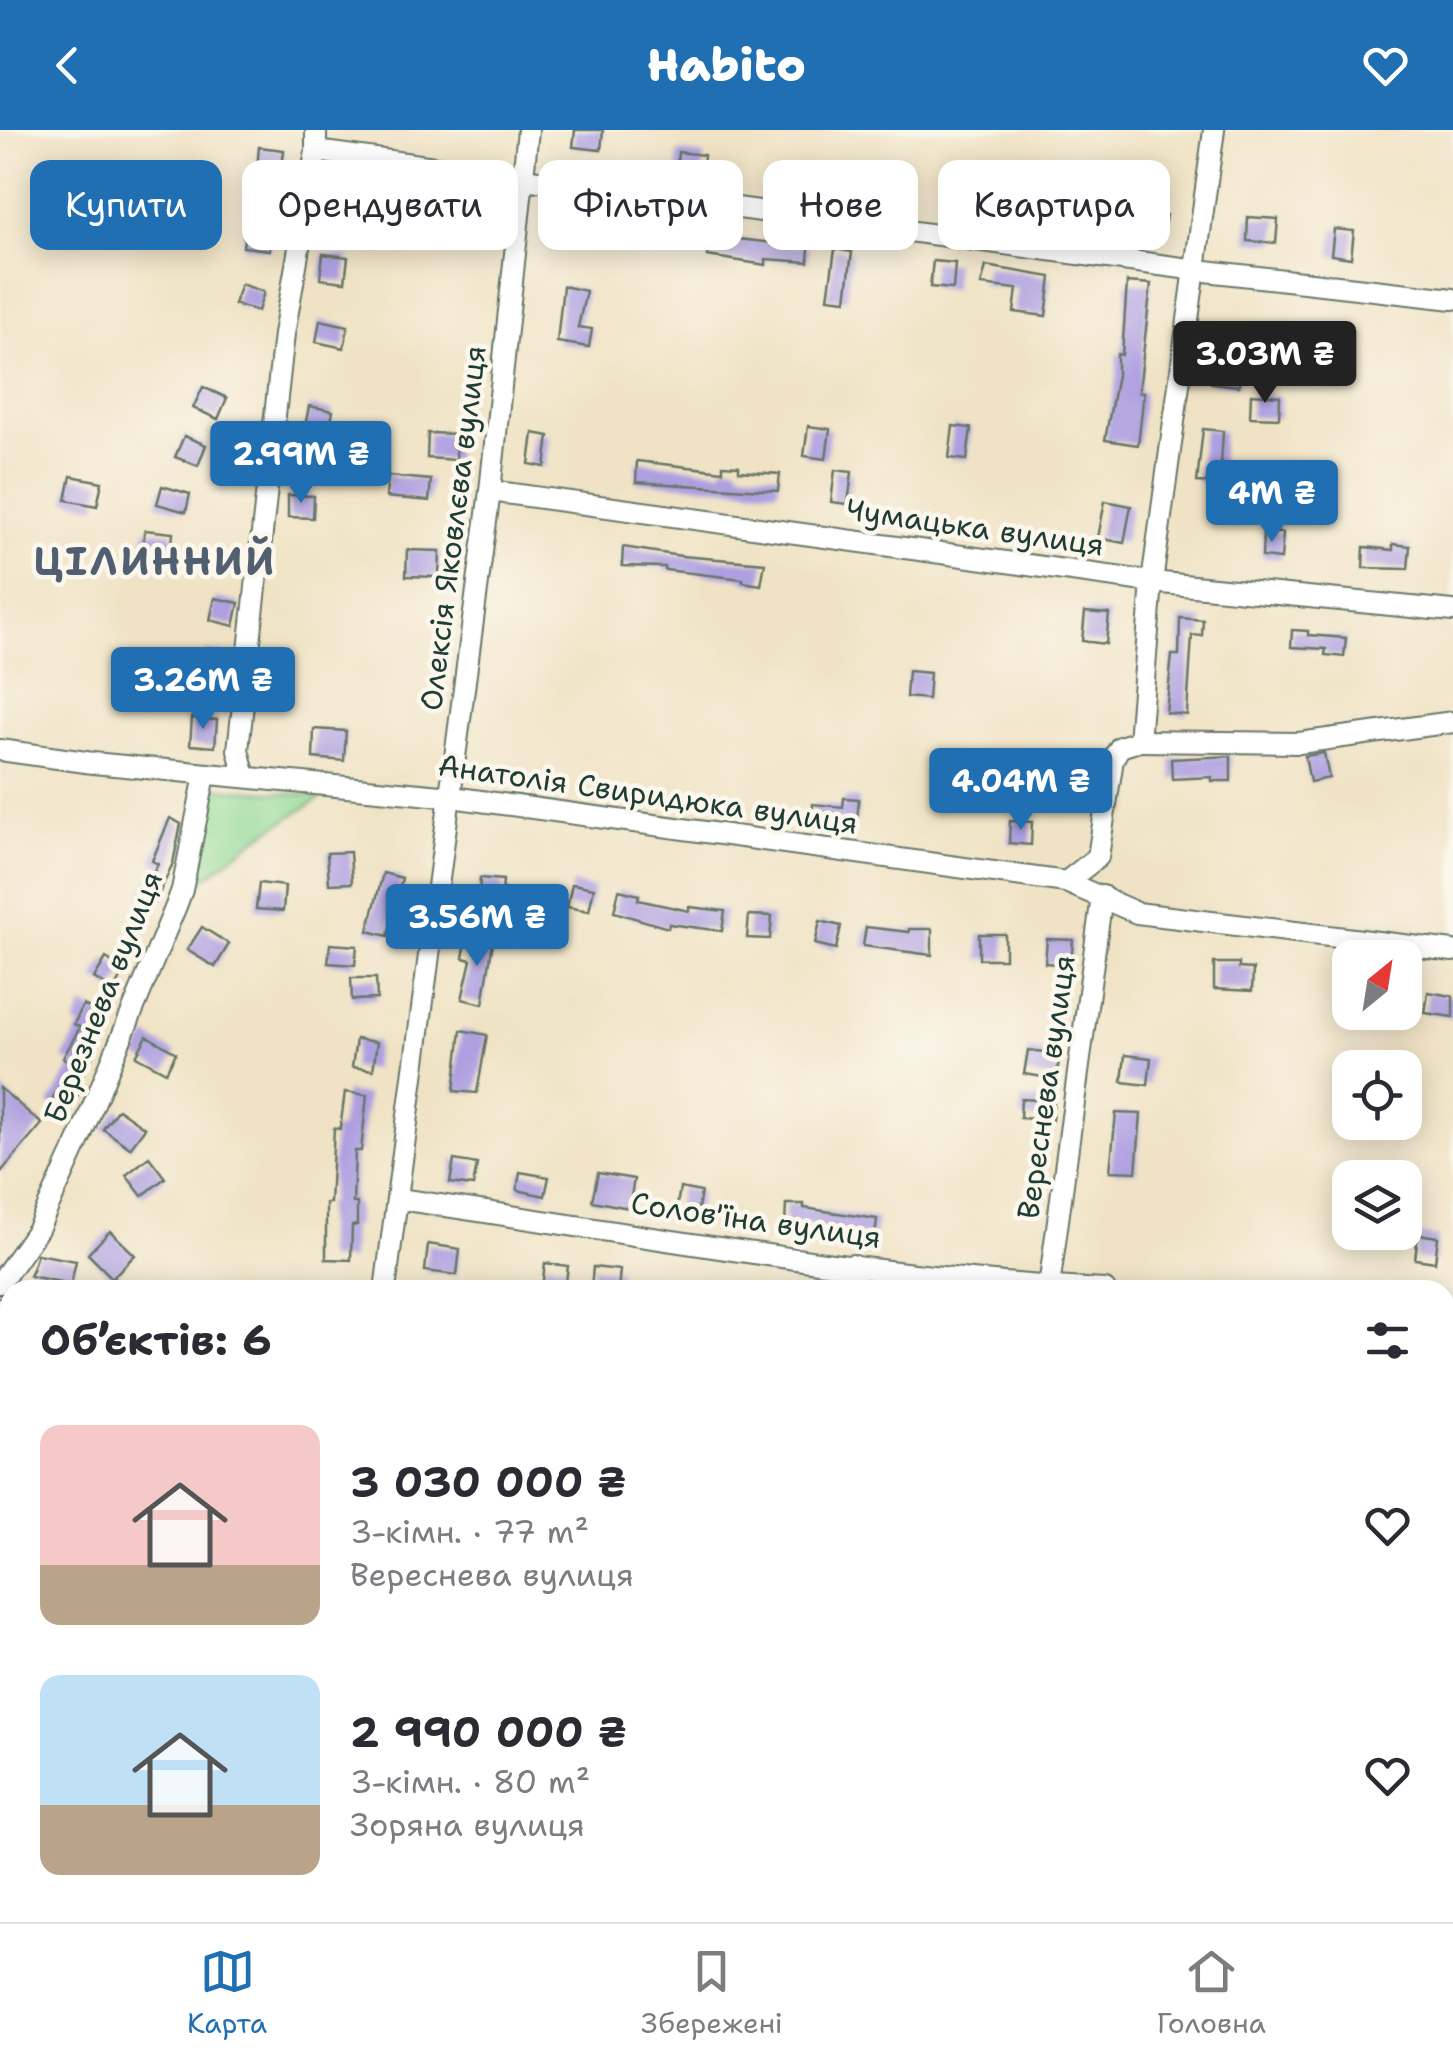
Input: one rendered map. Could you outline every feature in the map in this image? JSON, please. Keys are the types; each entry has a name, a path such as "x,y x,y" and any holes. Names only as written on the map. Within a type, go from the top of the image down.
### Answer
{"street":[{"name":"Олексія Яковлєва вулиця","path":"387,1280 490,491 528,130"},
{"path":"1139,741 1152,582 1214,130"},
{"path":"245,776 238,750 270,436 316,141 522,180 1196,270 1453,299"},
{"name":"Чумацька вулиця","path":"490,491 1152,582 1453,611"},
{"path":"1066,882 1098,857 1113,758 1120,748 1139,741 1299,743 1453,722"},
{"name":"Анатолія Свиридюка вулиця","path":"0,750 206,775 452,797 1066,882 1137,914 1453,951"},
{"name":"Березнева вулиця","path":"2,1280 45,1213 182,890 206,775"},
{"name":"Вереснева вулиця","path":"1050,1280 1102,896"},
{"name":"Солов'їна вулиця","path":"399,1199 852,1265 986,1280"},
{"path":"851,1280 852,1265"}],"green space":[{"path":"214,788 324,796 255,839 193,888"}],"building":[{"path":"575,130 603,130 601,150 573,147"},
{"path":"259,147 284,150 283,160 258,160"},
{"path":"678,152 704,155 704,160 677,160"},
{"path":"1248,217 1278,219 1276,243 1247,241"},
{"path":"1334,229 1354,231 1351,258 1331,255"},
{"path":"743,240 763,242 763,250 809,250 808,262 766,259 766,265 707,256 708,250 743,250"},
{"path":"835,250 852,252 846,300 828,298"},
{"path":"323,254 348,257 345,282 320,279"},
{"path":"933,261 955,263 953,289 930,287"},
{"path":"986,266 1051,277 1046,316 1014,312 1017,289 981,285"},
{"path":"1127,282 1151,284 1139,392 1144,392 1138,445 1105,440 1117,354 1122,355"},
{"path":"241,284 264,292 258,311 234,304"},
{"path":"563,286 586,291 578,327 592,329 589,347 557,342"},
{"path":"320,320 348,326 344,348 316,342"},
{"path":"1212,363 1241,365 1239,386 1211,383"},
{"path":"203,387 227,398 218,419 193,408"},
{"path":"1251,394 1280,396 1279,418 1250,417"},
{"path":"309,406 333,411 328,437 304,432"},
{"path":"808,426 830,429 826,459 804,456"},
{"path":"953,426 971,428 967,460 949,458"},
{"path":"1203,429 1223,431 1220,484 1197,482"},
{"path":"428,433 457,434 456,460 427,458"},
{"path":"533,433 549,436 545,467 529,464"},
{"path":"184,436 206,445 198,466 175,457"},
{"path":"637,461 723,471 723,465 739,466 739,471 780,474 778,491 636,482"},
{"path":"835,470 852,472 848,504 831,502"},
{"path":"71,476 102,482 97,506 66,500"},
{"path":"388,476 431,480 429,501 386,497"},
{"path":"162,486 190,494 186,512 157,504"},
{"path":"288,495 314,496 313,518 288,517"},
{"path":"1105,501 1131,506 1124,543 1098,538"},
{"path":"145,530 173,533 171,557 142,555"},
{"path":"1263,532 1283,533 1281,559 1262,557"},
{"path":"1393,544 1410,546 1408,569 1363,568 1364,547 1393,550"},
{"path":"623,547 765,563 761,585 665,567 622,566"},
{"path":"407,550 440,551 439,577 406,576"},
{"path":"215,598 239,603 234,626 210,620"},
{"path":"1085,612 1109,614 1106,644 1082,641"},
{"path":"1180,618 1203,620 1202,636 1192,635 1187,715 1166,713 1172,655 1179,655"},
{"path":"1292,630 1346,638 1344,657 1325,655 1326,649 1291,647"},
{"path":"206,651 233,656 228,680 202,675"},
{"path":"908,671 930,673 928,699 906,697"},
{"path":"192,718 217,720 215,747 190,745"},
{"path":"314,729 346,731 344,761 313,758"},
{"path":"1324,753 1329,778 1310,782 1305,756"},
{"path":"1231,756 1231,781 1212,781 1212,777 1172,779 1171,759"},
{"path":"844,798 859,799 857,821 812,820 813,804 843,807"},
{"path":"170,818 181,824 173,863 155,903 141,896 158,864 152,861"},
{"path":"1010,821 1032,822 1031,845 1009,843"},
{"path":"350,852 352,883 329,884 327,853"},
{"path":"383,873 402,878 388,936 368,931"},
{"path":"480,878 503,880 501,908 478,907"},
{"path":"259,883 285,886 283,911 256,909"},
{"path":"572,884 594,888 589,911 567,907"},
{"path":"619,890 639,895 638,900 689,911 689,907 725,911 722,931 669,924 668,928 614,912"},
{"path":"749,915 772,916 770,939 747,938"},
{"path":"820,921 841,926 836,949 815,944"},
{"path":"202,927 229,944 215,967 187,950"},
{"path":"866,927 909,932 932,929 932,955 863,946"},
{"path":"979,934 1005,934 1005,959 979,959"},
{"path":"467,936 493,942 483,1004 462,999 471,960 463,958"},
{"path":"1047,939 1073,940 1071,965 1045,963"},
{"path":"330,944 357,946 355,965 328,963"},
{"path":"106,958 125,970 113,990 94,978"},
{"path":"1214,963 1239,963 1239,968 1253,969 1252,991 1214,989"},
{"path":"351,978 376,978 377,999 352,1000"},
{"path":"1428,992 1453,996 1453,1017 1425,1013"},
{"path":"83,1005 107,1016 91,1050 95,1052 73,1092 78,1095 67,1114 49,1104 73,1064 63,1058 80,1027 74,1024"},
{"path":"461,1030 487,1035 477,1093 454,1091"},
{"path":"147,1036 176,1053 166,1072 136,1056"},
{"path":"356,1039 377,1042 373,1070 352,1067"},
{"path":"1028,1050 1060,1054 1056,1079 1024,1074"},
{"path":"1125,1055 1151,1058 1148,1085 1122,1082"},
{"path":"0,1088 42,1124 0,1173"},
{"path":"345,1092 367,1095 361,1151 355,1151 353,1203 357,1203 357,1225 352,1226 351,1260 326,1259 326,1203 330,1203 334,1128 340,1129"},
{"path":"1021,1099 1054,1101 1052,1120 1020,1118"},
{"path":"118,1109 145,1128 130,1148 103,1129"},
{"path":"1116,1113 1141,1114 1136,1172 1110,1171"},
{"path":"149,1157 165,1178 142,1196 126,1175"},
{"path":"454,1160 477,1164 473,1186 450,1183"},
{"path":"520,1172 549,1177 545,1196 517,1190"},
{"path":"598,1173 634,1179 629,1208 592,1201"},
{"path":"680,1188 701,1192 697,1215 676,1211"},
{"path":"786,1204 877,1219 875,1237 820,1230 821,1226 785,1225"},
{"path":"110,1231 135,1255 112,1278 88,1254"},
{"path":"1422,1235 1438,1237 1435,1262 1415,1259 1416,1250 1422,1250"},
{"path":"428,1244 460,1249 457,1275 425,1271"},
{"path":"37,1254 76,1261 72,1280 30,1276"},
{"path":"545,1263 568,1266 566,1280 543,1280"},
{"path":"593,1267 620,1270 619,1280 592,1280"}],"district":[{"name":"ЦІЛИННИЙ","path":"155,561"}]}
